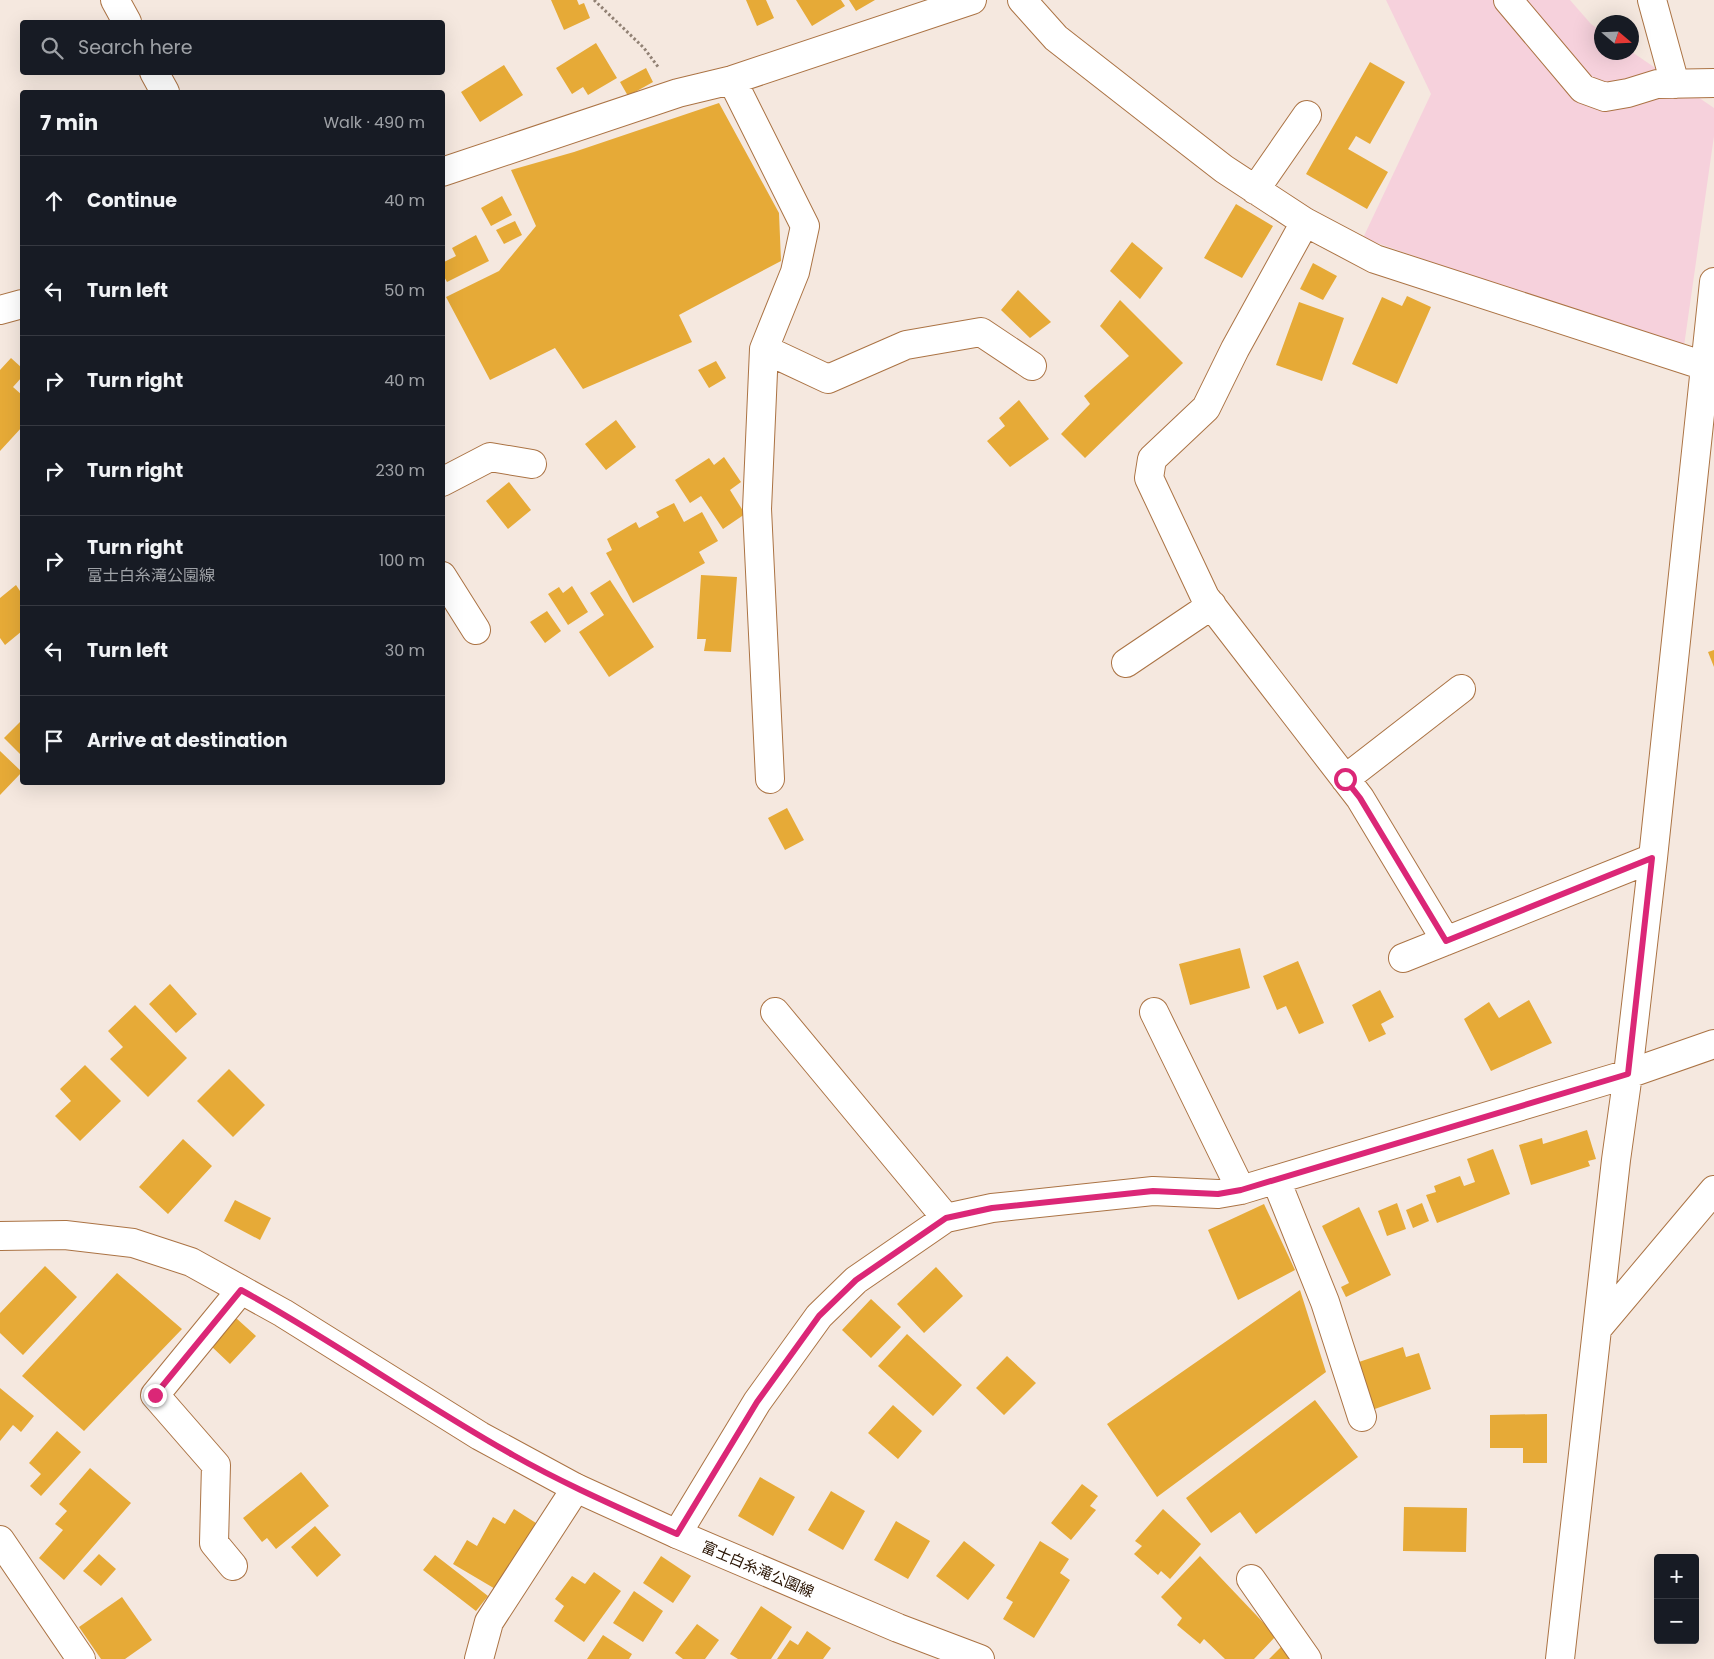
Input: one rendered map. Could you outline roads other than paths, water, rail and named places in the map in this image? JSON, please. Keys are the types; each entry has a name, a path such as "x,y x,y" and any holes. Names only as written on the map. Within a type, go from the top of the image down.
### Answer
{"street":[{"path":"115,0 126,20"},
{"path":"445,171 678,92 732,80 972,0"},
{"path":"1022,0 1056,38 1224,169 1306,222 1375,259 1710,369"},
{"path":"1508,0 1583,89 1605,97 1628,93 1657,84 1714,83"},
{"path":"1652,0 1675,84"},
{"path":"156,75 164,90"},
{"path":"732,80 805,226 795,272 764,349 757,509 770,779"},
{"path":"1256,190 1307,115"},
{"path":"1306,222 1234,349 1206,408 1152,459 1150,478 1205,597 1360,798 1446,941"},
{"path":"1560,1659 1616,1160 1628,1074 1710,369 1714,282"},
{"path":"0,310 20,305"},
{"path":"764,349 828,379 906,345 981,332 1032,366"},
{"path":"445,480 490,457 532,464"},
{"path":"445,581 476,630"},
{"path":"1126,663 1212,606"},
{"path":"1345,779 1461,689"},
{"path":"1403,958 1652,858"},
{"path":"775,1012 946,1218"},
{"path":"1154,1012 1241,1190"},
{"path":"677,1534 757,1402 819,1316 856,1280 946,1218 992,1208 1153,1191 1218,1194 1241,1190 1628,1074 1714,1044"},
{"path":"1276,1180 1325,1302 1362,1417"},
{"path":"1597,1329 1714,1190"},
{"name":"富士白糸滝公園線","path":"0,1236 65,1235 133,1243 191,1262 283,1313 480,1436 576,1488 677,1534 898,1628 980,1659"},
{"path":"233,1566 214,1543 216,1465 155,1395 241,1290"},
{"path":"479,1659 489,1622 576,1488"},
{"path":"0,1540 81,1659"},
{"path":"1251,1579 1308,1659"}]}
